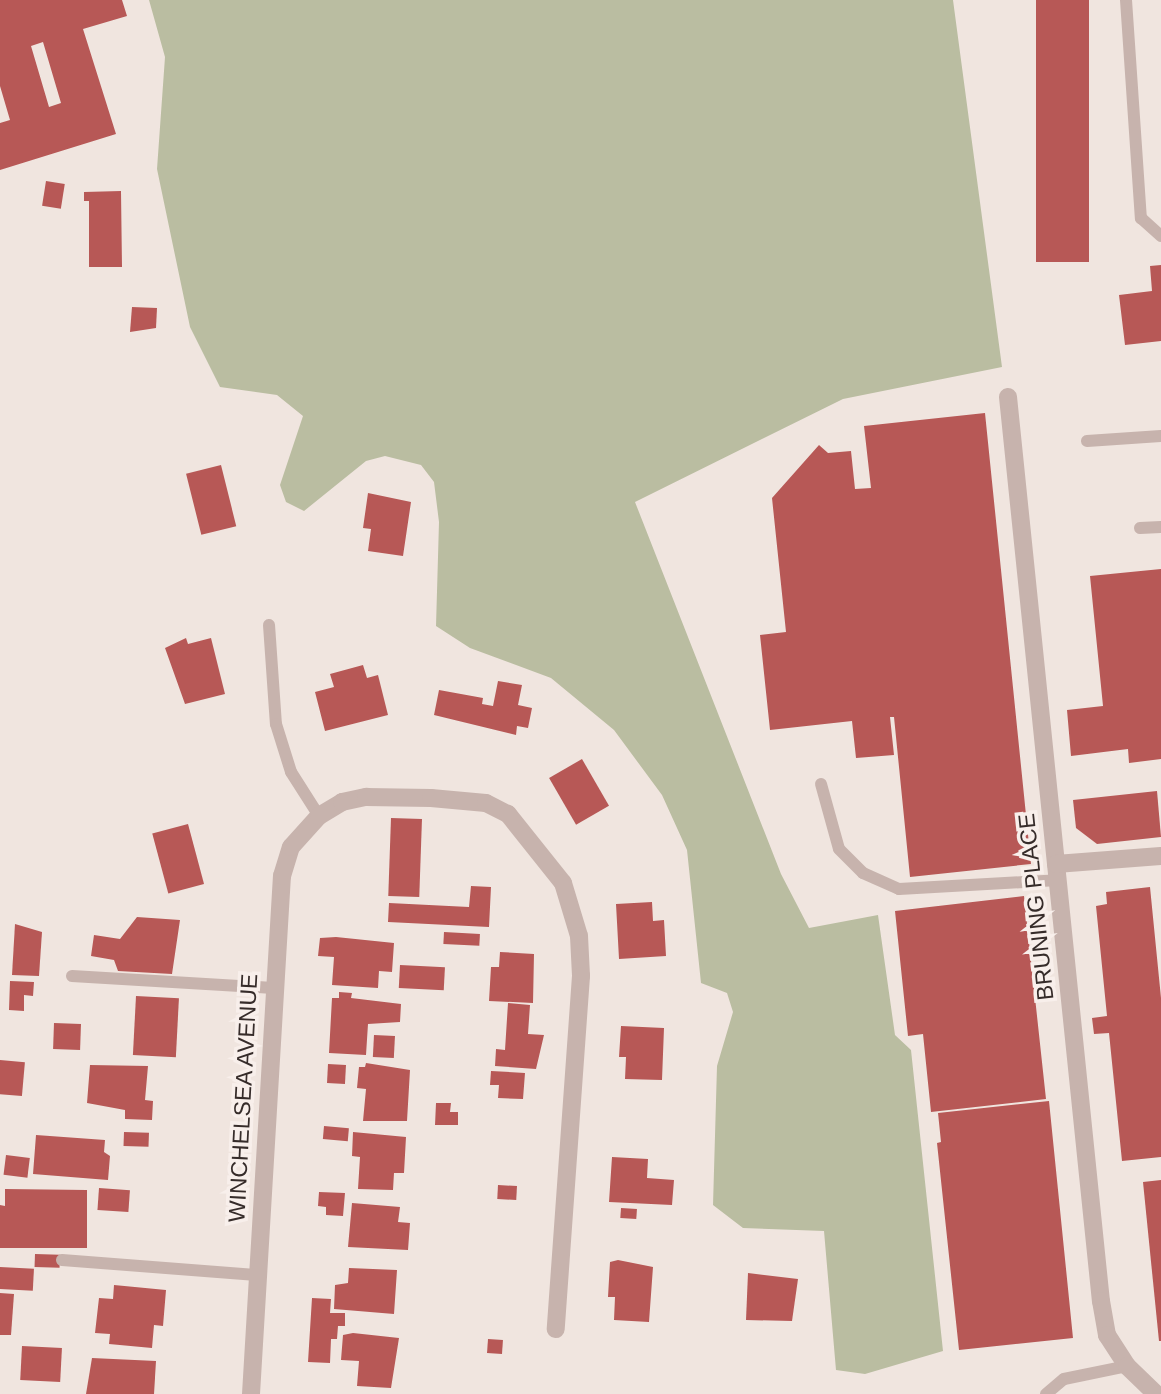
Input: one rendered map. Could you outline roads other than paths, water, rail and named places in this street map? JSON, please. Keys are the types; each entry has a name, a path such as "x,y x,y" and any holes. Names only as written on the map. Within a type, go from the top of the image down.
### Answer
{"street":[{"name":"BRUNING PLACE","path":"1008,397 1101,1301 1107,1335 1127,1366 1156,1394"},
{"path":"319,816 342,802 366,797 486,803 508,814 563,883 579,936 581,976 556,1329"},
{"name":"WINCHELSEA AVENUE","path":"251,1394 273,988 282,876 291,847 319,816"},
{"path":"1057,872 1161,856"}],"lane":[{"path":"1126,0 1141,218 1161,236"},
{"path":"1087,441 1161,436"},
{"path":"1140,528 1161,527"},
{"path":"269,625 276,724 291,772 319,816"},
{"path":"821,784 839,849 863,873 900,889 1057,872"},
{"path":"72,975 273,988"},
{"path":"62,1260 258,1275"},
{"path":"1046,1394 1064,1380 1127,1366"}]}
